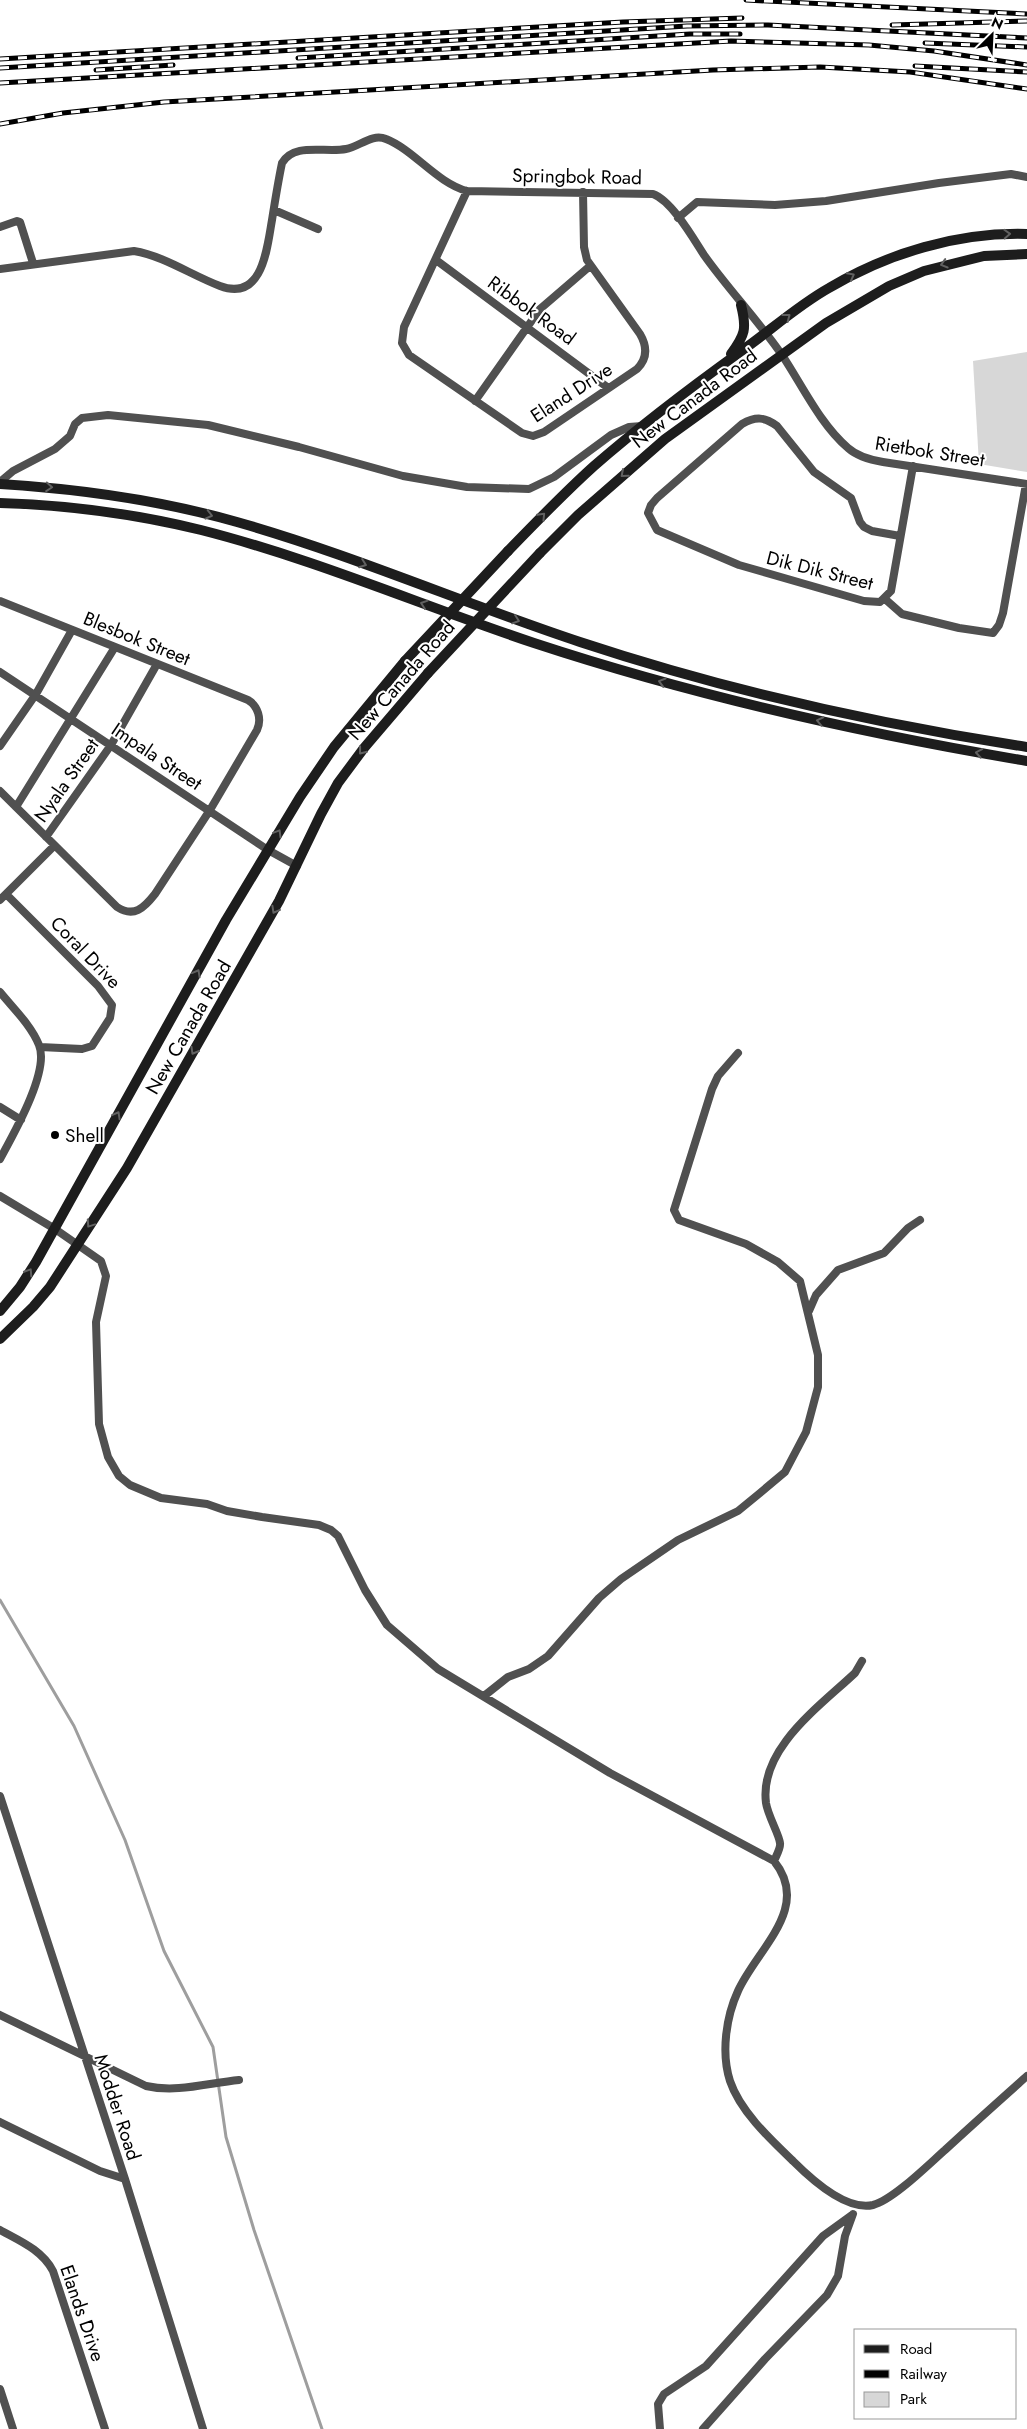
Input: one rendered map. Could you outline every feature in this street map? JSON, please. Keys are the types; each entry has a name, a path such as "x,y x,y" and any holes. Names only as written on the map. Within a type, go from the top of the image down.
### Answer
{"main road":[{"name":"New Canada Road","path":"0,1311 24,1280 55,1229 123,1103 268,850 334,747 405,661 508,551 561,496 642,426 724,363 766,335 828,288 880,262 950,241 996,235 1027,234"},
{"name":"New Canada Road","path":"0,1339 42,1298 127,1168 247,959 338,784 364,748 428,673 540,553 578,515 665,439 826,323 876,293 924,271 984,256 1027,254"},
{"path":"724,363 744,333 745,323 741,305"},
{"path":"0,483 60,488 174,506 298,541 578,641 713,682 902,725 1027,747"},
{"path":"0,503 98,511 200,530 314,564 534,643 665,683 782,713 887,736 1027,761"}],"street":[{"path":"0,269 134,251 151,256 220,286 241,287 254,278 264,264 282,163 284,158 296,150 345,149 380,137 392,142 454,185 467,191"},
{"path":"678,218 696,202 775,204 826,201 1011,174 1027,177"},
{"name":"Springbok Road","path":"467,191 653,194 665,201 741,305 766,335"},
{"name":"Eland Drive","path":"467,191 404,327 401,338 403,348 409,355 522,433 533,436 544,432 639,366 644,358 646,347 640,334 590,266 584,247 583,192"},
{"path":"274,210 318,229"},
{"path":"0,227 17,221 20,222 32,264"},
{"name":"Ribbok Road","path":"436,260 607,387"},
{"path":"475,401 545,303 590,266"},
{"name":"Rietbok Street","path":"766,335 781,354 818,410 848,448 872,460 1027,484"},
{"path":"0,483 13,471 55,449 70,436 75,424 82,418 108,415 208,425 299,447 395,474 467,488 529,489 554,478 611,435 630,427 642,426"},
{"name":"Dik Dik Street","path":"760,418 769,420 777,426 819,476 851,498 860,522 864,527 900,536 894,580 891,591 885,599 876,602 864,601 739,564 657,530 650,520 649,509 657,498 742,424 760,418"},
{"path":"900,536 913,466"},
{"path":"885,599 897,611 906,615 973,631 993,633 999,625 1003,613 1027,484"},
{"name":"Blesbok Street","path":"0,601 248,700 258,711 259,726 210,810"},
{"path":"0,746 36,694 72,630"},
{"path":"16,807 115,647"},
{"name":"Nyala Street","path":"46,837 111,745 157,664"},
{"name":"Impala Street","path":"0,672 36,694 268,850 297,866"},
{"path":"0,791 117,907 130,912 142,909 150,900 210,810"},
{"path":"0,900 54,846"},
{"name":"Coral Drive","path":"6,894 98,986 112,1003 110,1018 92,1046 82,1049 40,1047"},
{"path":"0,992 27,1025 40,1047 38,1077 21,1120 0,1159"},
{"path":"484,1696 508,1676 529,1669 548,1656 599,1598 621,1579 678,1540 738,1510 785,1472 806,1432 818,1387 818,1355 809,1311 800,1281 784,1266 746,1244 679,1220 674,1210 712,1089 718,1076 738,1053"},
{"path":"0,1107 21,1120"},
{"path":"0,1196 55,1229 101,1261 106,1276 96,1322 98,1424 108,1458 119,1476 130,1485 160,1498 207,1504 227,1510 306,1522 331,1530 338,1536 365,1590 393,1631 438,1669 610,1773 774,1861 786,1881 787,1905 782,1920 744,1980 733,2002 726,2034 729,2079 733,2090 746,2109 780,2148 825,2190 858,2205 874,2205 904,2187 1027,2076"},
{"path":"809,1311 816,1295 838,1270 884,1252 908,1228 920,1220"},
{"path":"774,1861 780,1843 769,1816 766,1795 766,1780 772,1762 784,1741 855,1673 862,1660"},
{"name":"Modder Road","path":"0,1796 125,2179 203,2429"},
{"path":"0,2015 140,2083 158,2089 181,2089 239,2080"},
{"path":"0,2122 100,2171 125,2179"},
{"path":"703,2429 765,2359 827,2295 838,2276 846,2236 852,2215 858,2205"},
{"path":"660,2429 658,2404 664,2394 706,2366 823,2236 852,2215"},
{"name":"Elands Drive","path":"0,2230 35,2250 49,2262 105,2429"},
{"path":"0,2389 13,2429"}],"green space":[{"path":"1027,352 1027,472 979,464 973,361"}],"waterway":[{"path":"0,1600 74,1726 125,1840 164,1951 213,2047 226,2137 254,2230 322,2429"}],"railway":[{"path":"746,0 1027,14"},
{"path":"0,59 623,22 742,18"},
{"path":"892,25 1027,21"},
{"path":"0,68 687,26 768,25 1027,38"},
{"path":"298,58 690,34 740,34"},
{"path":"0,83 731,41 869,45 934,51 1027,65"},
{"path":"925,43 1027,47"},
{"path":"96,70 173,65"},
{"path":"915,66 1027,72"},
{"path":"0,124 63,113 164,102 713,70 820,67 910,72 1027,89"}],"place":[{"name":"Shell","path":"55,1135"}]}
